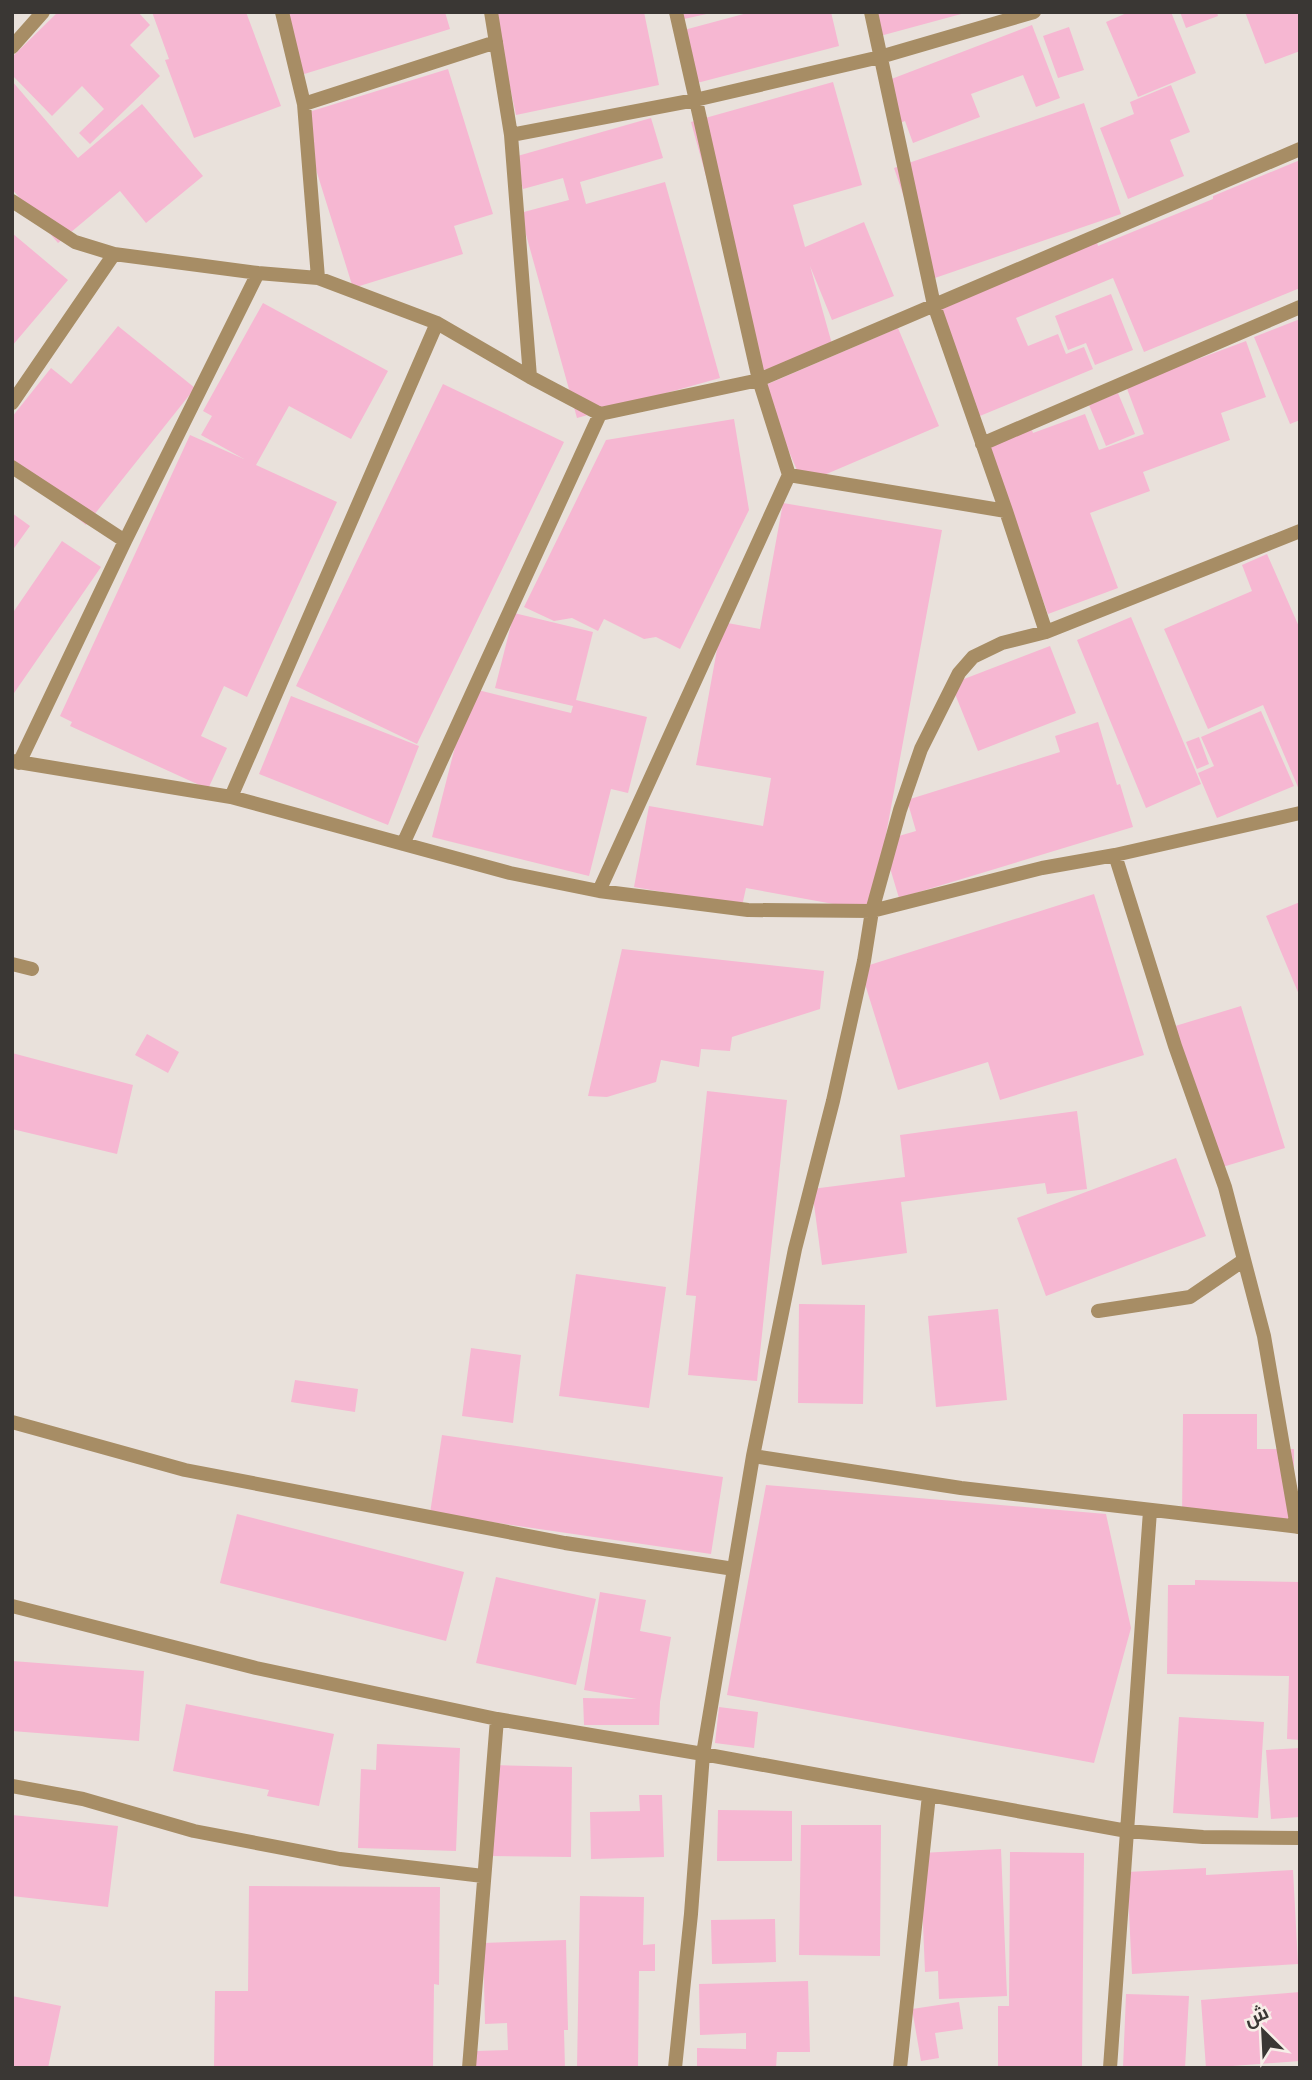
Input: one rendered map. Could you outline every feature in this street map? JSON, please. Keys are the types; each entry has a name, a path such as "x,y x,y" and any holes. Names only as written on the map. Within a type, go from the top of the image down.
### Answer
{"street":[{"path":"12,47 43,12"},
{"path":"282,12 304,104 318,278"},
{"path":"491,12 511,135 530,377"},
{"path":"599,891 789,475 759,380 676,12"},
{"path":"872,12 934,305 1046,632"},
{"path":"511,135 695,100 880,57 1034,12"},
{"path":"304,104 496,42"},
{"path":"12,201 75,242 114,254 318,278 436,323 600,414 759,380 1300,149"},
{"path":"12,403 114,254"},
{"path":"258,273 16,762 231,797 510,873 599,891 748,910 872,911 1042,868 1115,855 1300,813"},
{"path":"982,444 1300,307"},
{"path":"231,797 436,323"},
{"path":"403,844 600,414"},
{"path":"12,467 125,541"},
{"path":"789,475 1006,511"},
{"path":"676,2068 703,1754 753,1456 795,1249 833,1101 864,961 872,911 920,749 959,673 973,657 1002,643 1046,632 1300,531"},
{"path":"753,1456 961,1488 1299,1527 1264,1336 1225,1187 1175,1046 1115,855"},
{"path":"12,964 32,969"},
{"path":"1098,1311 1191,1297 1244,1260"},
{"path":"12,1422 184,1470 551,1540 734,1569"},
{"path":"1110,2068 1150,1511"},
{"path":"12,1606 256,1668 496,1719 1127,1831 1203,1837 1300,1838"},
{"path":"469,2068 496,1719"},
{"path":"12,1786 83,1799 194,1831 340,1859 483,1876"},
{"path":"900,2068 929,1795"}],"building":[{"path":"58,12 138,12 150,25 130,45 160,76 90,144 79,133 104,109 82,86 52,116 12,75 12,57"},
{"path":"152,12 246,12 281,106 194,138 165,60 169,59"},
{"path":"282,12 445,12 450,29 301,75"},
{"path":"494,12 644,12 659,85 516,115"},
{"path":"682,12 711,12 711,13 684,19"},
{"path":"751,12 831,12 839,46 697,83 684,30"},
{"path":"873,12 964,12 965,13 880,36"},
{"path":"1129,12 1171,12 1196,73 1138,97 1106,22"},
{"path":"1180,12 1217,12 1218,16 1186,28"},
{"path":"1245,12 1300,12 1300,51 1265,64"},
{"path":"1032,25 1060,98 1036,107 1023,75 971,94 980,117 913,143 905,121 897,124 881,83"},
{"path":"1069,27 1084,70 1058,78 1043,36"},
{"path":"448,69 493,214 454,226 463,254 353,288 299,115"},
{"path":"12,81 78,158 142,104 203,176 146,223 120,191 58,243 12,189"},
{"path":"833,82 862,185 793,205 805,247 864,222 894,296 832,320 810,266 834,351 760,371 691,122"},
{"path":"1171,85 1190,132 1170,140 1184,176 1128,199 1100,128 1134,114 1130,102"},
{"path":"1084,103 1121,214 932,279 894,168"},
{"path":"651,118 663,158 580,182 586,204 665,182 720,378 577,418 520,213 569,200 563,178 523,189 514,157"},
{"path":"1300,160 1300,288 1144,352 1113,278 1016,318 1028,346 1058,334 1066,354 1084,347 1093,369 975,418 931,311 1097,242 1098,246 1213,199 1213,196"},
{"path":"12,233 68,280 12,346"},
{"path":"1111,294 1133,350 1095,365 1086,343 1068,350 1055,316"},
{"path":"263,303 388,371 351,439 289,406 256,465 337,502 247,697 224,686 201,736 227,748 208,789 70,726 72,722 60,716 190,435 244,459 201,435 212,416 203,411"},
{"path":"1300,319 1300,420 1290,424 1254,337"},
{"path":"118,326 195,388 86,525 12,467 12,417 51,368 71,384"},
{"path":"898,328 939,426 803,484 761,387"},
{"path":"1246,341 1266,397 1221,413 1230,440 1143,472 1150,491 1090,513 1118,588 1048,614 987,446 1085,414 1099,450 1144,434 1126,386"},
{"path":"443,384 564,442 417,744 296,686"},
{"path":"1118,393 1135,434 1106,446 1089,405"},
{"path":"734,419 749,510 680,649 656,637 644,639 604,619 598,631 572,618 554,621 524,607 606,440"},
{"path":"783,503 942,530 885,840 916,831 907,800 1060,752 1055,736 1098,722 1133,827 899,898 884,848 872,911 746,888 742,906 634,887 649,806 763,826 771,778 696,765 722,622 760,629"},
{"path":"12,513 30,526 12,551"},
{"path":"62,541 101,567 12,696 12,614"},
{"path":"1267,554 1300,629 1300,792 1263,705 1208,729 1164,629 1252,591 1242,565"},
{"path":"514,613 593,632 576,700 647,717 628,793 611,789 589,876 432,837 470,688 571,713 573,706 495,688"},
{"path":"1131,617 1201,784 1146,808 1077,640"},
{"path":"1050,646 1076,713 978,751 951,684"},
{"path":"291,696 419,746 388,825 259,774"},
{"path":"1261,711 1294,786 1217,818 1198,773 1214,766 1201,737"},
{"path":"1199,737 1209,764 1197,769 1186,742"},
{"path":"1094,894 1144,1055 1000,1100 988,1062 898,1090 860,968"},
{"path":"1300,902 1300,997 1266,916"},
{"path":"622,949 824,971 820,1009 732,1037 730,1051 701,1049 699,1067 661,1060 656,1082 607,1097 588,1096"},
{"path":"1241,1006 1285,1148 1216,1169 1172,1027"},
{"path":"147,1034 179,1052 168,1073 135,1055"},
{"path":"12,1053 133,1085 117,1154 12,1129"},
{"path":"707,1091 787,1100 757,1381 688,1375 696,1296 686,1295"},
{"path":"1077,1111 1087,1189 1047,1194 1045,1183 901,1202 907,1253 822,1265 812,1189 905,1177 900,1135"},
{"path":"1176,1158 1206,1236 1046,1296 1017,1218"},
{"path":"576,1274 666,1287 649,1408 559,1396"},
{"path":"799,1304 865,1305 863,1404 798,1403"},
{"path":"998,1309 1007,1400 936,1407 928,1316"},
{"path":"471,1348 521,1355 513,1423 462,1416"},
{"path":"295,1380 358,1389 355,1412 291,1402"},
{"path":"1183,1414 1257,1414 1257,1449 1294,1449 1294,1520 1182,1520"},
{"path":"442,1435 723,1477 711,1554 430,1513"},
{"path":"766,1485 1106,1514 1131,1628 1094,1763 727,1695"},
{"path":"237,1514 464,1572 446,1641 220,1583"},
{"path":"496,1577 596,1599 576,1685 476,1663"},
{"path":"1195,1580 1300,1582 1300,1740 1287,1739 1289,1676 1167,1674 1168,1585 1195,1585"},
{"path":"600,1592 646,1600 640,1631 671,1637 660,1702 659,1725 584,1725 583,1698 637,1699 584,1690"},
{"path":"12,1661 144,1671 139,1741 12,1731"},
{"path":"186,1704 334,1734 319,1806 267,1796 269,1790 173,1771"},
{"path":"719,1707 758,1712 754,1748 715,1743"},
{"path":"1179,1717 1264,1722 1258,1818 1173,1813"},
{"path":"377,1744 460,1748 456,1851 358,1848 361,1769 376,1770"},
{"path":"1300,1748 1300,1817 1271,1819 1266,1750"},
{"path":"492,1765 572,1767 571,1857 491,1856"},
{"path":"639,1795 662,1795 664,1857 591,1859 590,1812 640,1811"},
{"path":"718,1810 792,1811 792,1861 717,1861"},
{"path":"12,1815 118,1826 108,1907 12,1896"},
{"path":"801,1825 881,1825 880,1956 799,1955"},
{"path":"1001,1849 1007,1996 939,1999 938,1971 925,1972 920,1853"},
{"path":"1010,1852 1084,1853 1082,2068 998,2068 998,2006 1009,2006"},
{"path":"1206,1868 1206,1875 1293,1870 1298,1964 1132,1974 1127,1872"},
{"path":"249,1886 440,1887 439,1985 434,1984 433,2068 214,2068 215,1991 248,1991"},
{"path":"580,1896 644,1897 643,1945 655,1944 655,1971 639,1971 638,2068 577,2068"},
{"path":"775,1919 776,1962 712,1964 711,1920"},
{"path":"566,1940 568,2030 564,2030 565,2068 476,2068 476,2051 508,2050 507,2023 485,2024 483,1943"},
{"path":"808,1981 810,2052 777,2052 776,2068 697,2068 697,2048 746,2049 746,2033 700,2035 699,1984"},
{"path":"1300,1992 1300,2061 1206,2068 1201,2000"},
{"path":"1126,1994 1189,1996 1185,2068 1123,2068"},
{"path":"12,1996 61,2006 48,2068 12,2068"},
{"path":"959,2002 963,2029 935,2033 939,2058 921,2061 912,2009"}]}
